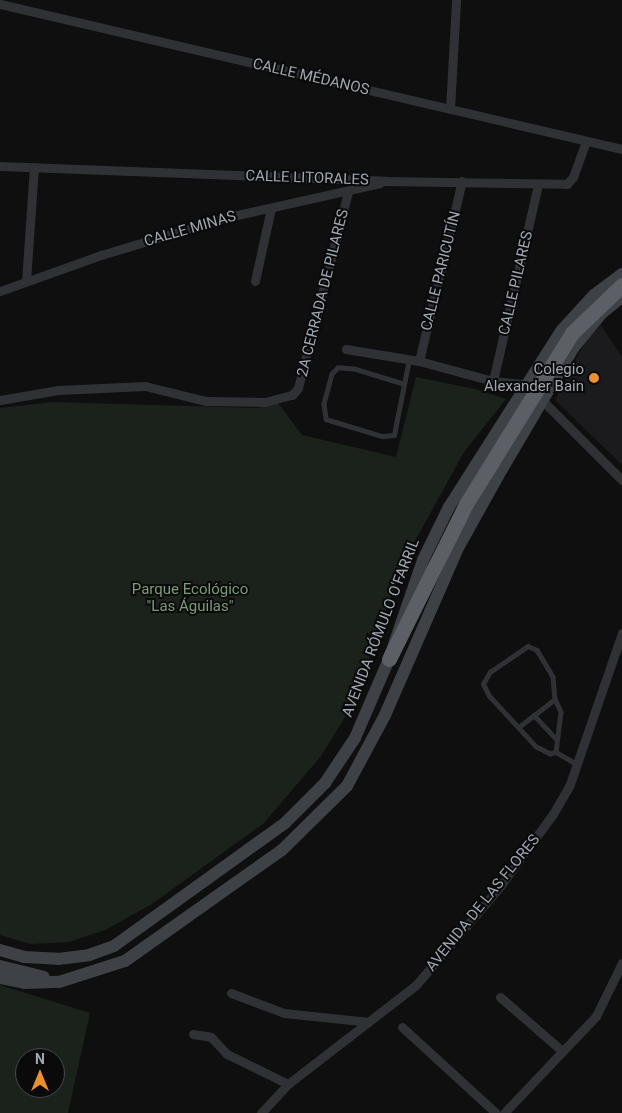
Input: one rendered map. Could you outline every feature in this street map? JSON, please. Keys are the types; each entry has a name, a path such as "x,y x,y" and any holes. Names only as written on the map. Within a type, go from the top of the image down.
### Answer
{"highway":[{"path":"389,659 466,504 567,341 583,319 622,285"}],"main road":[{"name":"AVENIDA RÓMULO O'FARRIL","path":"0,950 24,957 58,959 89,955 114,946 284,823 341,762 354,738 389,659 422,560 463,484 571,319 594,295 622,274"},
{"path":"0,978 44,984 72,978 125,961 163,936 282,850 347,786 385,715 459,546 588,328 622,297"},
{"path":"519,397 531,394 541,405"},
{"path":"0,966 35,976 72,978"}],"street":[{"path":"450,109 456,0"},
{"name":"CALLE MÉDANOS","path":"0,4 622,149"},
{"name":"CALLE LITORALES","path":"0,166 538,185 570,182 586,141"},
{"path":"26,280 34,167"},
{"name":"CALLE MINAS","path":"0,291 26,280 224,218 348,192 385,181"},
{"name":"CALLE PARICUTÍN","path":"419,361 462,181"},
{"name":"CALLE PILARES","path":"493,381 538,185"},
{"name":"2A CERRADA DE PILARES","path":"0,400 58,390 145,386 206,401 266,402 292,395 301,380 348,192"},
{"path":"255,281 271,208"},
{"path":"346,349 419,361 493,381 528,384 539,387 541,405 622,480"},
{"name":"AVENIDA DE LAS FLORES","path":"261,1113 288,1084 416,985 501,885 553,814 570,784 622,634"},
{"path":"504,1113 561,1050 596,1016 622,963"},
{"path":"231,993 284,1013 369,1022"},
{"path":"500,997 561,1050"},
{"path":"402,1026 496,1113"},
{"path":"193,1034 211,1037 227,1054 288,1084"}],"lane":[{"path":"404,384 354,369 338,368 332,374 324,404 326,419 390,436 394,434 404,384 409,359"},
{"path":"556,752 561,712 555,699 553,677 533,646 528,646 485,676 485,690 544,753 556,752 576,764"},
{"path":"520,726 555,699"},
{"path":"534,715 556,740"}],"shaded area":[{"name":"Colegio Alexander Bain","path":"601,325 622,357 622,465 555,400 586,340"}],"green space":[{"name":"Parque Ecológico \"Las Águilas\"","path":"416,377 475,389 506,399 464,452 405,559 351,707 321,756 264,823 152,904 105,930 69,942 31,944 0,935 0,408 53,402 259,408 278,403 302,435 396,457"},
{"path":"0,985 90,1013 68,1113 0,1113"}],"place":[{"name":"Colegio Alexander Bain","path":"594,378"}]}
